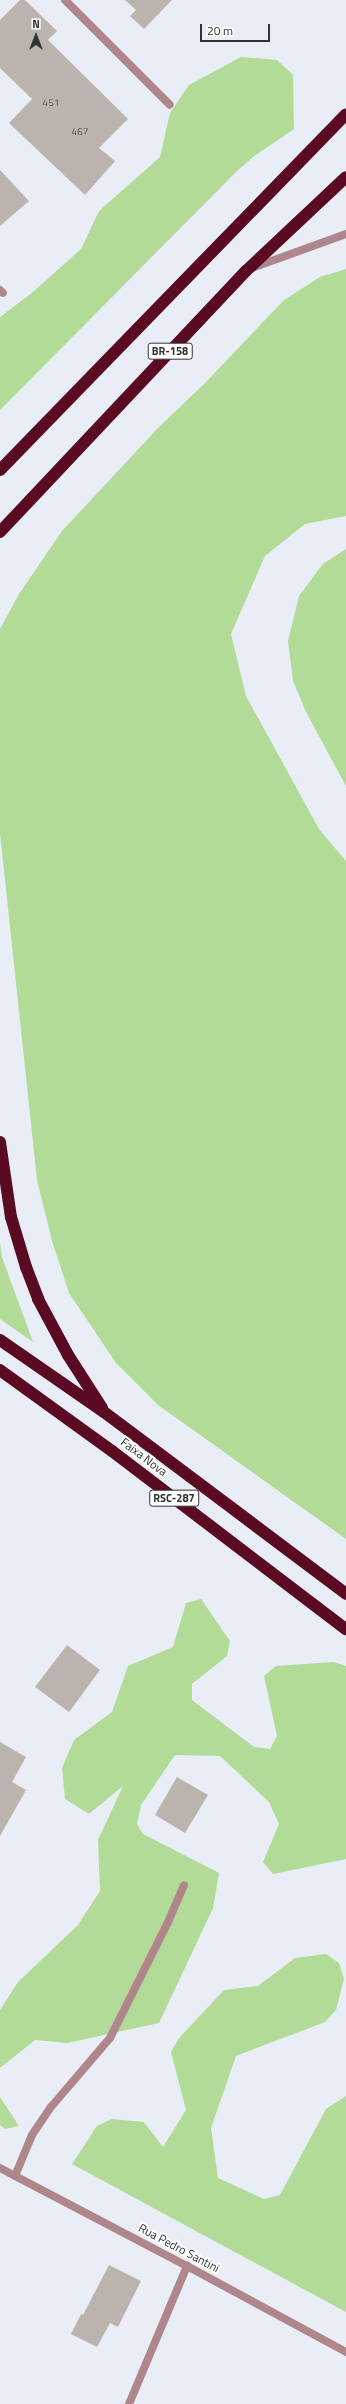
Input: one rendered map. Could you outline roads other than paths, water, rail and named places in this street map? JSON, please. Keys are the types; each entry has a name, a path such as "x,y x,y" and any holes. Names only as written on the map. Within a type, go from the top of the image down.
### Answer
{"highway":[{"name":"BR-158","path":"0,470 346,114"},
{"name":"BR-158","path":"0,532 246,271 346,177"},
{"path":"0,458 18,451"},
{"path":"0,1142 11,1218 26,1267 38,1299 68,1355 104,1412"},
{"name":"Faixa Nova","path":"0,1340 104,1412 346,1594"},
{"name":"Faixa Nova","path":"0,1370 112,1451 346,1629"}],"street":[{"path":"65,0 170,105"},
{"path":"246,271 346,234"},
{"path":"15,2176 32,2135 51,2107 110,2038 168,1922 184,1886"},
{"name":"Rua Pedro Santini","path":"0,2168 187,2266 346,2352"},
{"path":"129,2404 187,2266"}]}
